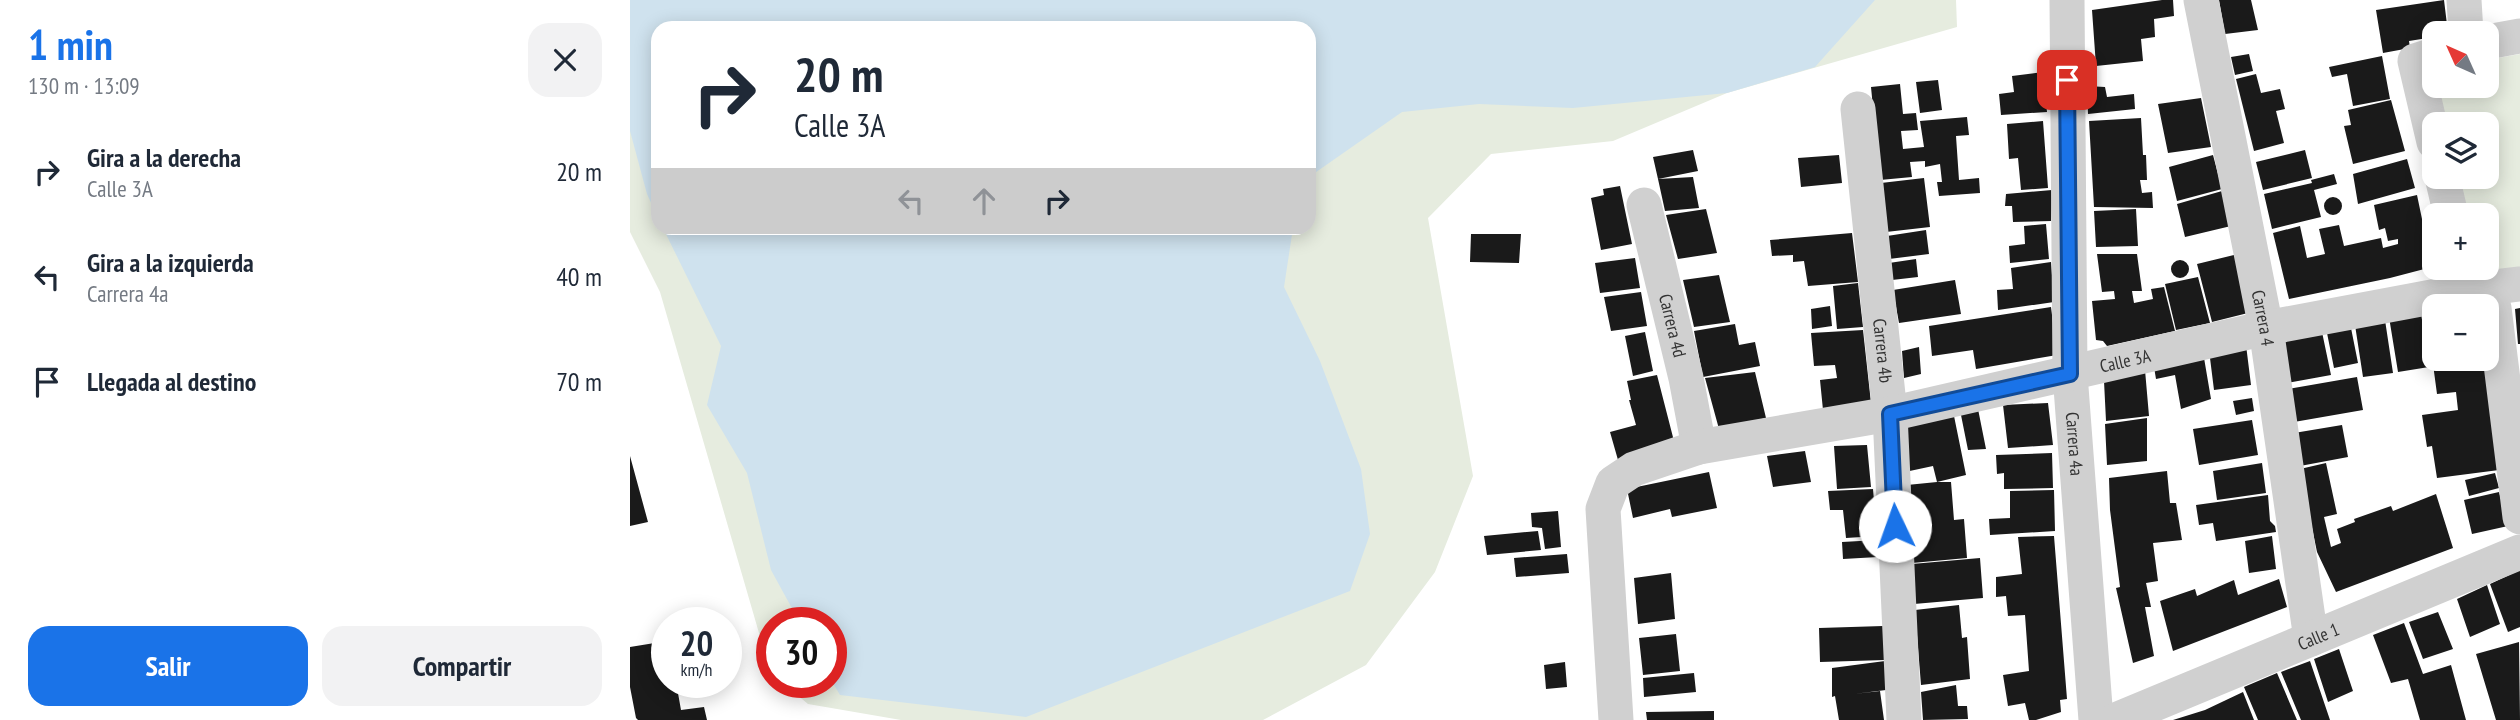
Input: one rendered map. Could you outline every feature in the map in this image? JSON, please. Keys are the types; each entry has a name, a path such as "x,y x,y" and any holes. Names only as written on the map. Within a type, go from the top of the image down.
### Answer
{"street":[{"name":"Carrera 4a","path":"2067,0 2070,374 2096,720"},
{"name":"Carrera 4","path":"2201,0 2266,328 2311,639"},
{"path":"2463,0 2465,21"},
{"path":"2499,40 2520,36"},
{"name":"Carrera 4b","path":"1858,109 1890,414 1904,720"},
{"name":"Carrera 4d","path":"1644,205 1686,378 1699,447"},
{"name":"Calle 3A","path":"1616,720 1603,509 1613,483 1634,469 1699,447 1890,414 2070,374 2462,280"},
{"path":"2467,280 2494,307 2520,517"},
{"name":"Calle 3A","path":"2477,280 2520,284"},
{"name":"Calle 1","path":"2116,720 2520,552"}],"shaded area":[{"path":"630,0 1956,0 1957,27 1727,93 1613,141 1491,154 1428,218 1473,476 1435,572 1366,665 1263,720 901,720 808,704 801,698 847,698 847,607 756,607 756,623 660,292 630,232"},
{"path":"2520,54 2520,278 2474,284 2473,280 2499,280 2499,203 2460,203 2457,189 2499,189 2499,112 2443,112 2440,98 2499,98 2499,58"}],"water":[{"path":"630,0 1875,0 1815,67 1727,93 1573,108 1479,104 1402,112 1316,172 1316,21 651,21 651,203 630,131"},
{"path":"666,235 1292,235 1284,287 1320,361 1361,469 1370,534 1350,591 1026,717 847,696 847,607 791,607 771,570 747,473 707,405 721,346"}],"building":[{"path":"2173,0 2174,16 2154,19 2155,37 2141,39 2143,61 2096,66 2092,10"},
{"path":"2219,0 2251,0 2258,30 2225,34"},
{"path":"2444,0 2447,21 2422,21 2422,39 2409,41 2410,48 2383,53 2376,10"},
{"path":"2249,54 2253,71 2235,75 2231,57"},
{"path":"2382,56 2390,99 2353,106 2347,74 2332,77 2329,67"},
{"path":"2043,72 2047,112 2001,115 1999,94 2014,92 2012,76"},
{"path":"2256,74 2261,93 2280,89 2285,109 2276,111 2284,143 2254,151 2236,79"},
{"path":"1938,80 1942,110 1920,113 1916,82"},
{"path":"1900,84 1903,114 1916,113 1918,130 1901,131 1903,149 1924,147 1920,121 1967,117 1969,135 1956,136 1959,180 1979,178 1980,193 1939,196 1937,182 1942,182 1940,164 1925,167 1925,161 1910,162 1912,177 1880,180 1871,87"},
{"path":"2087,86 2105,87 2107,97 2134,94 2135,109 2088,114"},
{"path":"2201,98 2211,147 2168,153 2158,104"},
{"path":"2391,100 2405,151 2353,164 2344,126 2351,125 2348,110"},
{"path":"2141,118 2147,180 2140,180 2142,193 2152,192 2153,208 2094,207 2089,121"},
{"path":"2043,121 2048,188 2021,190 2018,158 2009,159 2007,124"},
{"path":"1693,150 1698,171 1658,179 1653,157"},
{"path":"2305,150 2312,178 2263,190 2256,162"},
{"path":"1839,155 1842,183 1801,187 1798,158"},
{"path":"2213,155 2222,189 2177,201 2169,167"},
{"path":"2407,159 2415,188 2358,204 2353,174"},
{"path":"2334,174 2337,184 2314,190 2321,217 2272,229 2264,194 2312,183 2311,180"},
{"path":"1693,177 1699,208 1665,211 1658,179"},
{"path":"1924,178 1930,227 1886,232 1881,183"},
{"path":"1620,186 1632,244 1601,250 1591,198 1604,195 1603,189"},
{"path":"2052,190 2051,221 2013,222 2012,206 2005,206 2006,194"},
{"path":"2222,191 2231,226 2185,237 2177,204"},
{"path":"2417,195 2422,219 2422,270 2289,299 2273,233 2300,226 2307,258 2325,254 2319,229 2339,225 2344,246 2381,238 2383,248 2398,244 2398,239 2388,241 2385,228 2379,230 2374,205"},
{"path":"2333,197 2339,200 2342,206 2339,212 2333,215 2327,212 2324,206 2327,200"},
{"path":"1706,209 1717,253 1678,259 1666,215"},
{"path":"2136,209 2138,246 2096,247 2094,211"},
{"path":"2046,224 2049,259 2010,263 2009,246 2025,244 2024,226"},
{"path":"1926,230 1929,254 1889,259 1887,236"},
{"path":"1852,233 1858,282 1808,286 1804,261 1793,262 1793,255 1772,256 1770,240"},
{"path":"1471,234 1521,234 1519,263 1470,262"},
{"path":"2097,254 2137,254 2142,291 2132,291 2134,303 2153,299 2151,289 2164,287 2175,331 2107,346 2103,341 2096,340 2092,301 2115,299 2114,291 2102,292"},
{"path":"2238,254 2252,312 2212,322 2197,264"},
{"path":"1635,258 1640,288 1600,293 1595,263"},
{"path":"1916,259 1918,277 1892,280 1889,263"},
{"path":"2180,260 2186,263 2189,269 2186,275 2180,278 2174,275 2171,269 2174,263"},
{"path":"2051,262 2054,302 1998,310 1997,290 2013,289 2011,268"},
{"path":"1719,275 1730,322 1694,327 1683,280"},
{"path":"2198,277 2210,323 2176,330 2165,284"},
{"path":"1955,280 1961,314 1899,323 1893,290"},
{"path":"1858,283 1863,327 1837,329 1833,286"},
{"path":"1641,292 1647,326 1611,331 1604,297"},
{"path":"1830,306 1832,326 1812,329 1811,309"},
{"path":"2051,307 2057,355 1976,369 1973,350 1932,356 1929,326"},
{"path":"2520,308 2520,344 2518,344 2515,309"},
{"path":"2421,313 2422,368 2398,372 2389,317"},
{"path":"2385,320 2393,373 2363,377 2355,325"},
{"path":"1735,324 1739,345 1755,342 1760,366 1703,377 1694,331"},
{"path":"2351,328 2358,363 2334,368 2327,333"},
{"path":"1863,330 1871,403 1823,410 1820,380 1837,378 1835,365 1814,366 1811,333"},
{"path":"1645,332 1653,371 1633,376 1625,336"},
{"path":"2322,332 2331,375 2287,383 2279,340"},
{"path":"2246,345 2251,385 2214,390 2209,350"},
{"path":"1919,347 1921,374 1904,378 1902,351"},
{"path":"2203,352 2211,399 2181,409 2175,375 2156,379 2153,361"},
{"path":"2145,370 2149,416 2106,421 2104,381"},
{"path":"2434,371 2486,371 2499,470 2437,478 2432,446 2427,447 2422,415 2458,410 2456,392 2437,394"},
{"path":"1755,372 1766,418 1719,429 1705,378"},
{"path":"1657,375 1675,445 1618,460 1610,432 1636,425 1627,381"},
{"path":"2357,377 2363,410 2294,422 2288,389"},
{"path":"2252,398 2254,411 2236,415 2233,401"},
{"path":"2048,403 2053,445 2008,448 2003,405"},
{"path":"1978,409 1986,449 1968,450 1960,410"},
{"path":"1954,416 1966,475 1937,482 1933,466 1905,472 1903,428"},
{"path":"2147,418 2147,461 2107,465 2105,424"},
{"path":"2252,420 2258,455 2199,465 2193,429"},
{"path":"2342,425 2348,457 2300,466 2294,433"},
{"path":"1867,445 1871,487 1837,489 1834,446"},
{"path":"1805,451 1811,482 1773,487 1767,456"},
{"path":"2052,453 2053,488 2004,489 2004,473 1997,474 1996,455"},
{"path":"630,456 648,522 630,526"},
{"path":"2262,463 2266,493 2217,500 2213,471"},
{"path":"2326,463 2337,514 2324,517 2331,547 2341,543 2337,529 2355,522 2354,519 2391,506 2393,511 2436,494 2453,548 2336,592 2317,552 2300,469"},
{"path":"2167,471 2170,503 2176,503 2182,540 2153,543 2158,581 2146,583 2151,607 2145,607 2154,656 2133,663 2116,588 2120,587 2110,510 2109,478"},
{"path":"1709,472 1717,508 1672,517 1670,509 1633,518 1627,489"},
{"path":"2495,473 2499,488 2469,496 2465,480"},
{"path":"1951,482 1954,520 1964,519 1967,558 1912,563 1907,485"},
{"path":"1873,489 1877,536 1846,538 1843,510 1830,510 1828,491"},
{"path":"2054,490 2055,531 1990,535 1989,519 2010,518 2010,491"},
{"path":"2499,492 2508,526 2472,534 2464,500"},
{"path":"2268,495 2270,521 2276,532 2216,541 2213,523 2199,525 2196,505"},
{"path":"1558,511 1561,547 1545,549 1542,528 1532,527 1531,513"},
{"path":"1538,531 1541,550 1487,555 1484,536"},
{"path":"2054,536 2067,699 2060,700 2061,712 2029,720 2025,703 2008,706 2003,675 2029,671 2025,615 2008,616 2006,596 1996,597 1996,577 2022,574 2018,537"},
{"path":"2272,536 2276,569 2249,573 2245,541"},
{"path":"1878,540 1878,557 1843,559 1842,542"},
{"path":"1567,554 1569,573 1516,577 1514,558"},
{"path":"1980,558 1983,598 1914,604 1912,564"},
{"path":"2520,570 2520,627 2508,632 2490,584"},
{"path":"1671,573 1675,619 1638,624 1634,578"},
{"path":"2279,579 2287,607 2173,651 2160,601 2195,589 2197,596 2234,580 2238,595"},
{"path":"2487,585 2500,624 2470,637 2457,599"},
{"path":"1959,605 1962,638 1967,637 1970,679 1921,685 1915,610"},
{"path":"2438,612 2453,649 2423,659 2409,622"},
{"path":"2404,623 2423,674 2451,665 2466,720 2420,720 2408,679 2391,683 2373,635"},
{"path":"1883,626 1885,660 1820,662 1819,628"},
{"path":"1676,634 1680,671 1643,675 1639,638"},
{"path":"2519,642 2520,720 2496,720 2476,654"},
{"path":"651,644 651,698 679,698 681,710 704,707 707,720 638,720 630,687 630,647"},
{"path":"2339,649 2353,691 2328,702 2314,659"},
{"path":"1885,661 1886,690 1854,694 1880,691 1884,720 1839,720 1835,696 1832,697 1832,668"},
{"path":"2310,661 2330,720 2301,720 2281,672"},
{"path":"1565,662 1567,687 1546,689 1544,665"},
{"path":"1694,673 1696,692 1644,697 1643,678"},
{"path":"2277,673 2297,720 2258,720 2244,687"},
{"path":"1956,685 1958,706 1967,706 1968,719 1923,720 1921,692"},
{"path":"2243,692 2254,720 2173,720 2205,710"},
{"path":"1714,711 1714,720 1647,720 1646,712"}],"route":[{"path":"1895,526 1890,414 2070,374 2067,80"}]}
